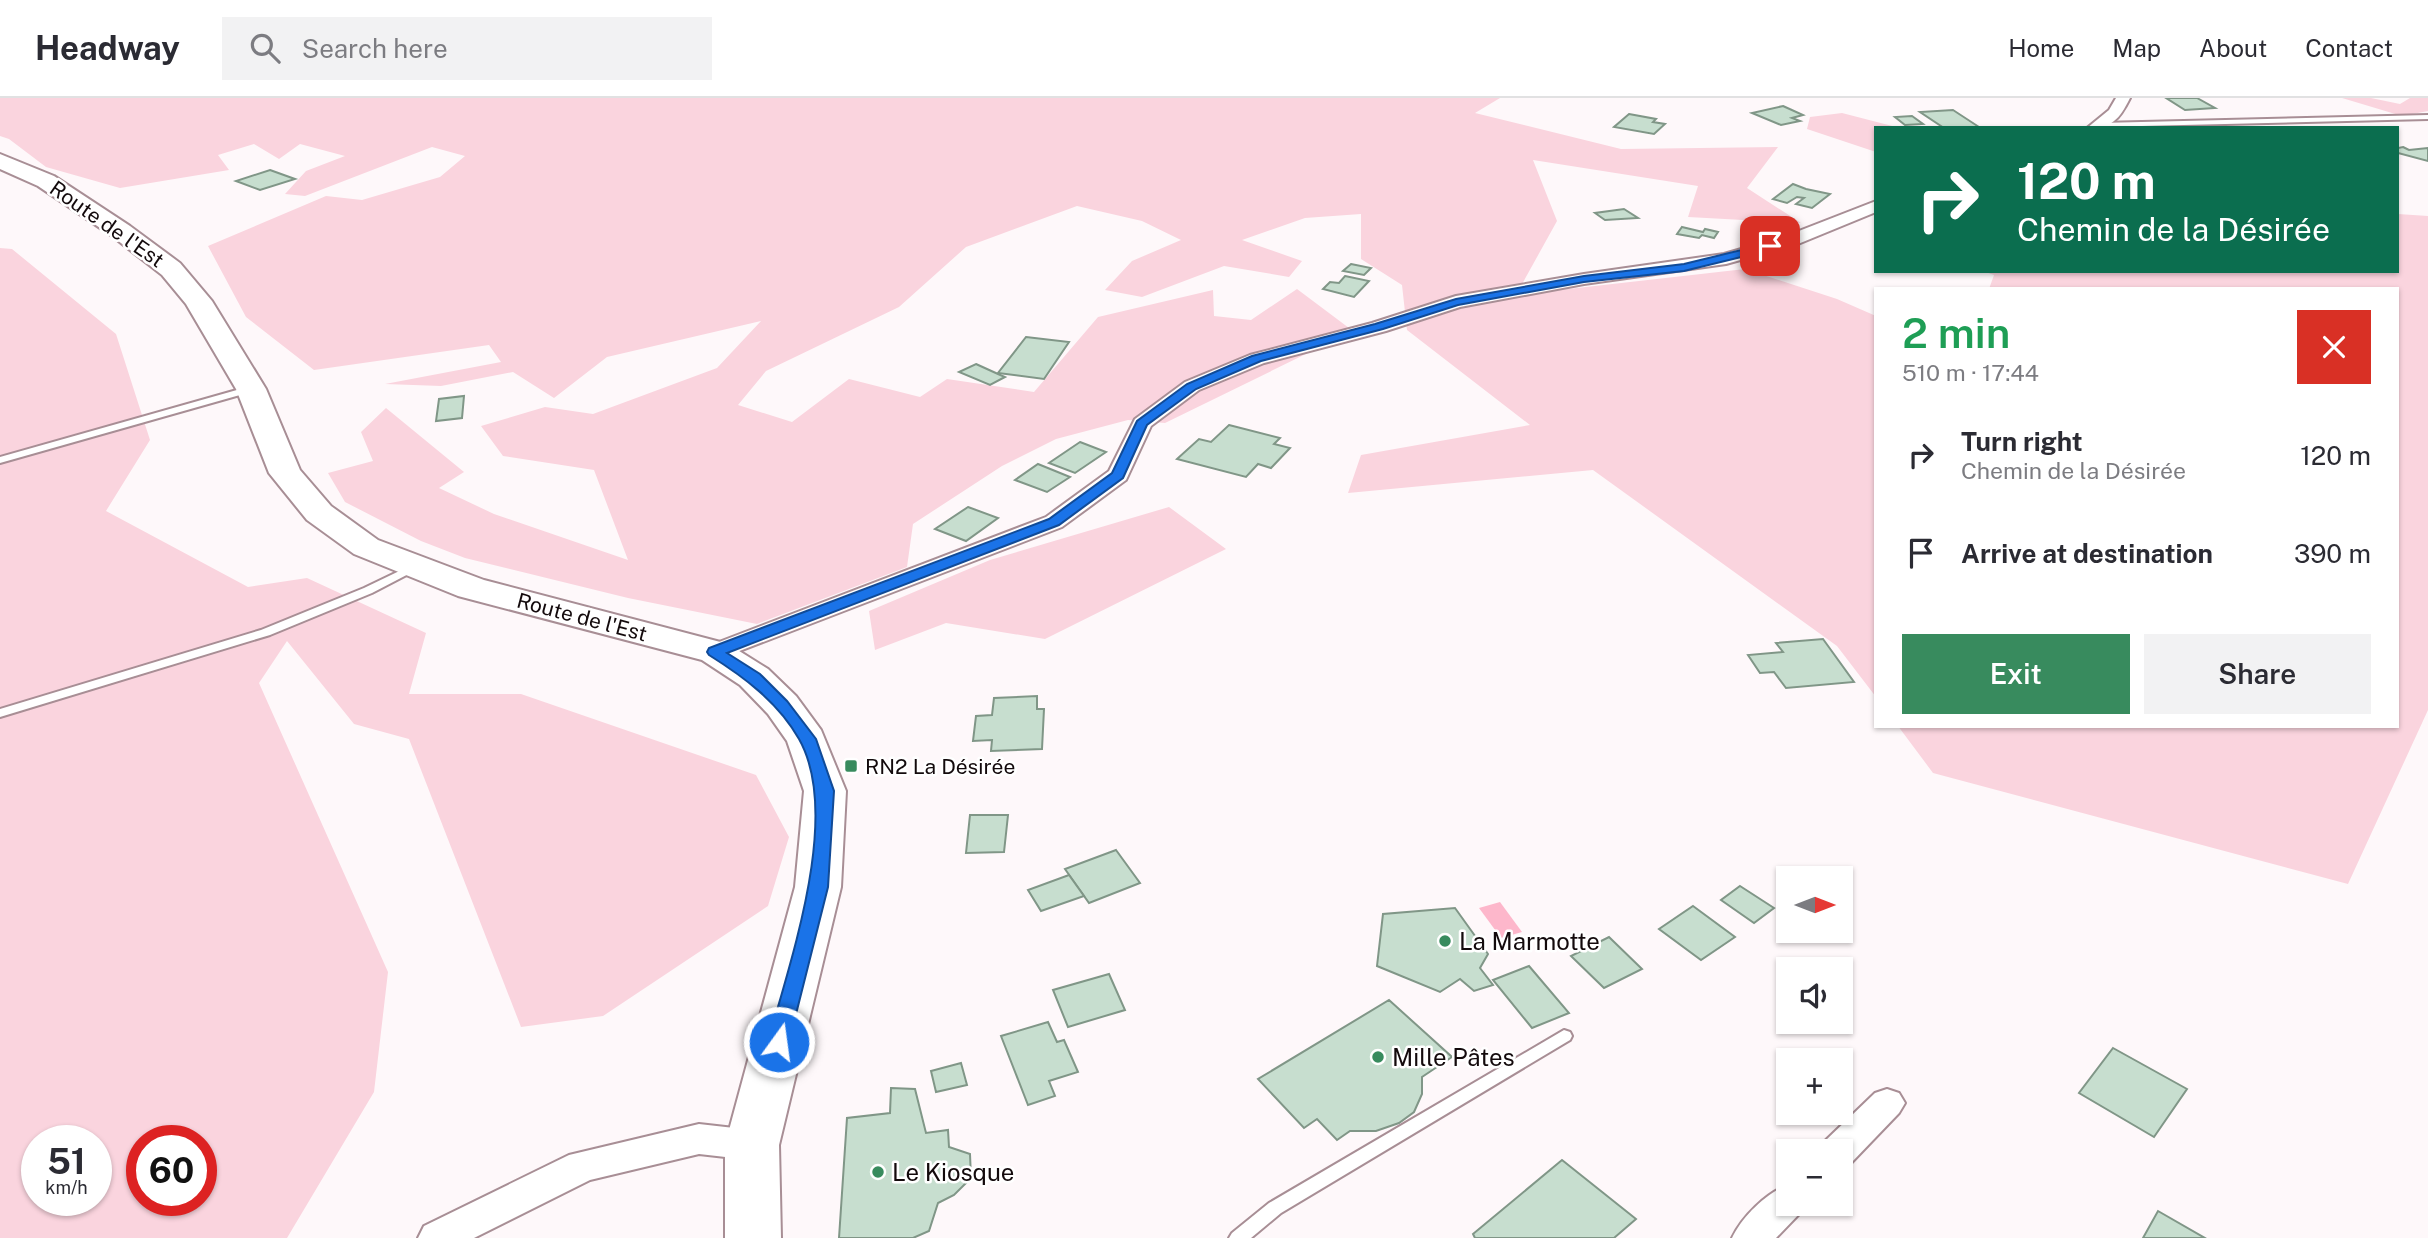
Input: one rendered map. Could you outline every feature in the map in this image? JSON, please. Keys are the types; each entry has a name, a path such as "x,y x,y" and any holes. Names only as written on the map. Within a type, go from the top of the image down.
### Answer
{"main road":[{"name":"Route de l'Est","path":"0,161 46,181 121,230 171,269 198,301 251,390 285,473 319,513 366,547 471,588 715,652 754,677 782,705 807,739 825,791 818,887 752,1145 753,1238"}],"street":[{"path":"2097,126 2115,113 2123,98"},
{"path":"715,652 1054,522 1118,475 1142,423 1192,386 1257,359 1379,327 1456,302 1584,279 1726,259 1792,240 1874,207"},
{"path":"1851,1139 1887,1103"},
{"path":"437,1238 582,1166 699,1139 752,1145"},
{"path":"1751,1238 1776,1213"}],"lane":[{"path":"2097,126 2428,117"},
{"path":"2399,126 2428,125"},
{"path":"0,460 251,390"},
{"path":"0,713 230,643 362,595 416,566"},
{"path":"1238,1238 1275,1208 1564,1036"}],"shaded area":[{"path":"0,98 1500,98 1475,113 1621,149 1778,147 1747,188 1801,223 1688,217 1698,186 1533,160 1557,221 1516,295 1745,269 1837,299 1874,315 1874,694 1837,646 1593,470 1348,493 1361,455 1530,425 1407,330 1402,285 1361,259 1361,214 1305,218 1242,240 1302,261 1289,277 1224,266 1142,297 1105,290 1132,261 1181,240 1142,221 1077,206 966,247 899,307 766,371 738,405 792,422 849,379 920,397 947,379 1034,392 1098,317 1213,290 1214,316 1251,320 1297,289 1353,331 1165,423 1128,420 1056,439 1002,466 913,524 907,567 757,624 628,598 465,558 421,541 345,502 328,473 373,461 361,432 386,408 464,472 439,488 494,514 628,560 594,470 503,456 481,426 545,407 593,414 717,368 761,321 607,357 554,398 513,372 441,386 385,384 501,362 489,345 314,370 246,317 208,246 326,196 362,200 440,177 465,156 432,147 305,196 285,194 306,171 345,156 300,144 279,159 254,144 218,155 229,170 120,188 46,167 9,139 0,136"},
{"path":"2342,98 2371,98 2400,104 2410,98 2428,98 2428,111 2402,116"},
{"path":"1842,113 1892,126 1874,126 1874,151 1807,129 1810,117"},
{"path":"2399,214 2428,216 2428,710 2348,884 1933,773 1899,728 2399,728 2399,287 1990,287 1994,275 1988,273 2399,273"},
{"path":"0,248 12,249 116,334 150,440 106,511 248,587 307,578 426,633 409,694 521,694 756,775 789,837 768,906 603,1016 521,1027 409,739 354,724 287,641 259,683 388,972 374,1092 287,1238 0,1238"},
{"path":"1169,507 1226,549 1045,639 946,623 875,650 869,611 990,560"},
{"path":"1500,902 1522,932 1501,938 1479,908"}],"building":[{"path":"2166,98 2197,98 2215,108 2185,110"},
{"path":"1783,106 1803,115 1792,118 1800,121 1781,125 1752,113"},
{"path":"1953,110 1977,126 1941,126 1920,112"},
{"path":"1629,114 1656,119 1653,122 1665,124 1654,134 1614,127"},
{"path":"1912,116 1923,124 1905,125 1895,117"},
{"path":"2399,148 2409,150 2428,148 2428,161 2399,153"},
{"path":"270,170 295,179 260,190 236,181"},
{"path":"1793,184 1830,194 1812,208 1796,204 1804,198 1797,197 1787,203 1773,199"},
{"path":"1624,209 1638,218 1605,220 1595,213"},
{"path":"1682,227 1718,232 1714,238 1677,234"},
{"path":"1351,264 1371,268 1364,275 1343,271"},
{"path":"1345,276 1369,281 1354,297 1323,289 1330,282 1339,283"},
{"path":"1026,337 1069,342 1044,379 998,373"},
{"path":"976,364 1005,377 990,385 959,372"},
{"path":"464,396 462,418 436,421 439,399"},
{"path":"1229,425 1280,438 1274,444 1290,448 1271,468 1258,464 1246,477 1177,459 1199,439 1211,442"},
{"path":"1080,442 1106,452 1075,473 1049,463"},
{"path":"1038,464 1070,477 1047,492 1015,480"},
{"path":"968,507 998,518 966,541 935,529"},
{"path":"1823,639 1854,682 1786,688 1774,672 1760,673 1748,655 1783,652 1776,643"},
{"path":"1037,696 1037,709 1044,709 1042,749 991,751 992,740 973,741 976,716 992,715 994,698"},
{"path":"970,815 1008,815 1004,852 966,853"},
{"path":"1116,850 1140,883 1089,903 1065,869"},
{"path":"1069,875 1084,896 1041,911 1028,890"},
{"path":"1740,886 1774,908 1754,923 1721,900"},
{"path":"1693,906 1735,937 1701,960 1659,929"},
{"path":"1455,908 1488,954 1480,968 1493,985 1474,991 1460,979 1440,992 1377,966 1383,914"},
{"path":"1609,937 1642,969 1604,988 1571,956"},
{"path":"1529,966 1569,1013 1532,1028 1493,980"},
{"path":"1109,974 1125,1010 1068,1027 1053,990"},
{"path":"1389,1000 1452,1057 1422,1077 1422,1094 1414,1112 1399,1123 1376,1131 1350,1131 1337,1140 1317,1119 1304,1128 1258,1079"},
{"path":"1048,1022 1057,1042 1064,1040 1078,1072 1049,1081 1055,1096 1028,1105 1001,1036"},
{"path":"2113,1048 2187,1089 2154,1137 2079,1093"},
{"path":"961,1063 967,1085 936,1092 931,1071"},
{"path":"891,1088 915,1089 926,1133 948,1130 949,1147 970,1154 971,1178 954,1195 938,1203 929,1231 913,1238 839,1238 847,1118 890,1113"},
{"path":"1562,1160 1636,1219 1614,1238 1475,1238 1473,1234"},
{"path":"2158,1211 2205,1238 2143,1238"}],"place":[{"name":"RN2 La Désirée","path":"851,766"},
{"name":"La Marmotte","path":"1445,941"},
{"name":"Mille Pâtes","path":"1378,1057"},
{"name":"Le Kiosque","path":"878,1172"}],"route":[{"path":"779,1042 818,887 825,791 807,739 782,705 754,677 715,652 737,641 1054,522 1118,475 1142,423 1192,386 1257,359 1379,327 1456,302 1584,279 1684,267 1726,259 1770,246"}]}
